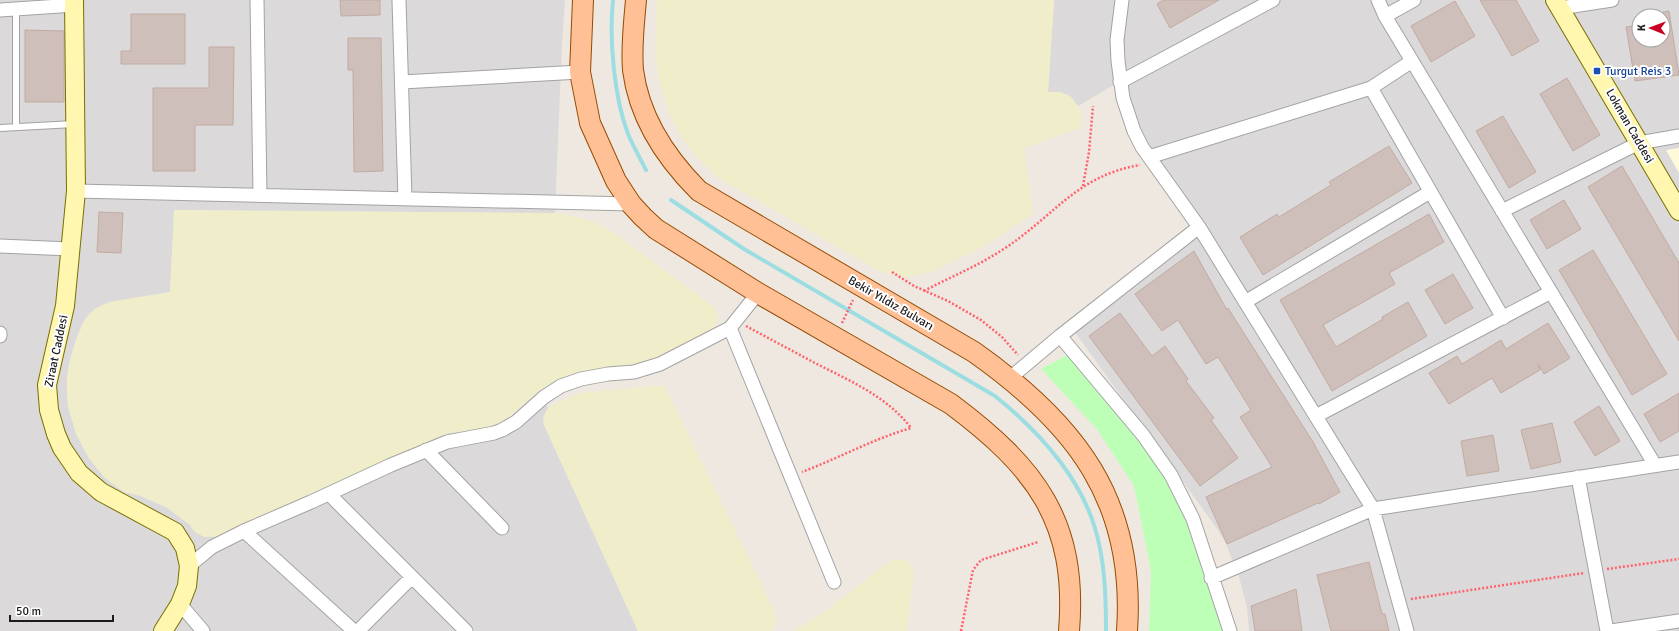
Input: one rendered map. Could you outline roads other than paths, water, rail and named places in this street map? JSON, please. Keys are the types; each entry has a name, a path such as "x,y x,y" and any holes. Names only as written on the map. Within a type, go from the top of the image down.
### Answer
{"main road":[{"path":"583,0 580,72 585,106 594,134 616,181 632,204 656,229 758,293 950,404 987,433 1018,462 1040,491 1056,521 1062,537 1071,586 1069,631"},
{"name":"Bekir Yıldız Bulvarı","path":"636,0 632,54 635,84 639,99 646,117 664,150 682,173 699,191 948,336 1010,378 1042,407 1080,451 1102,484 1117,523 1126,564 1128,602 1127,631"}],"street":[{"path":"257,0 260,195"},
{"path":"399,0 405,199"},
{"path":"1122,0 1117,40 1120,82 1130,121 1142,147 1199,227 1373,509 1407,631"},
{"path":"1120,82 1273,0"},
{"path":"1378,0 1385,16 1412,62 1655,465"},
{"path":"1385,16 1414,0"},
{"path":"1558,4 1612,0"},
{"path":"0,10 74,2"},
{"name":"Ziraat Caddesi","path":"74,2 76,191 65,306 47,385 49,410 56,434 70,461 90,484 113,499 176,532 185,548 189,566 187,586 180,604 163,631"},
{"name":"Lokman Caddesi","path":"1558,4 1679,211"},
{"path":"1152,160 1371,88 1412,62"},
{"path":"402,82 580,72"},
{"path":"1371,88 1503,318"},
{"path":"1502,211 1639,143 1679,136"},
{"path":"76,191 632,204"},
{"path":"1245,302 1430,192"},
{"path":"1010,378 1060,336 1199,227"},
{"path":"0,246 70,249"},
{"path":"1316,416 1551,292"},
{"path":"189,566 212,547 244,531 391,465 447,442 494,434 516,422 548,394 571,382 594,376 634,372 660,364 733,325 758,293"},
{"path":"733,325 791,476 834,582"},
{"path":"1060,336 1143,435 1168,470 1193,519 1211,578 1230,631"},
{"path":"426,450 502,528"},
{"path":"1211,578 1373,509 1679,462"},
{"path":"1578,477 1606,631"},
{"path":"329,494 466,631"},
{"path":"244,531 354,631"},
{"path":"358,631 412,577"},
{"path":"180,604 203,631"},
{"path":"1611,631 1679,620"}],"lane":[{"path":"16,9 16,126"},
{"path":"0,128 75,124"}],"waterway":[{"path":"613,0 612,50 619,103 628,134 646,170"},
{"path":"671,200 744,249 995,396 1026,423 1054,453 1077,487 1087,506 1098,538 1103,564 1106,631"}],"place":[{"name":"Turgut Reis 3","path":"1597,71"}]}
